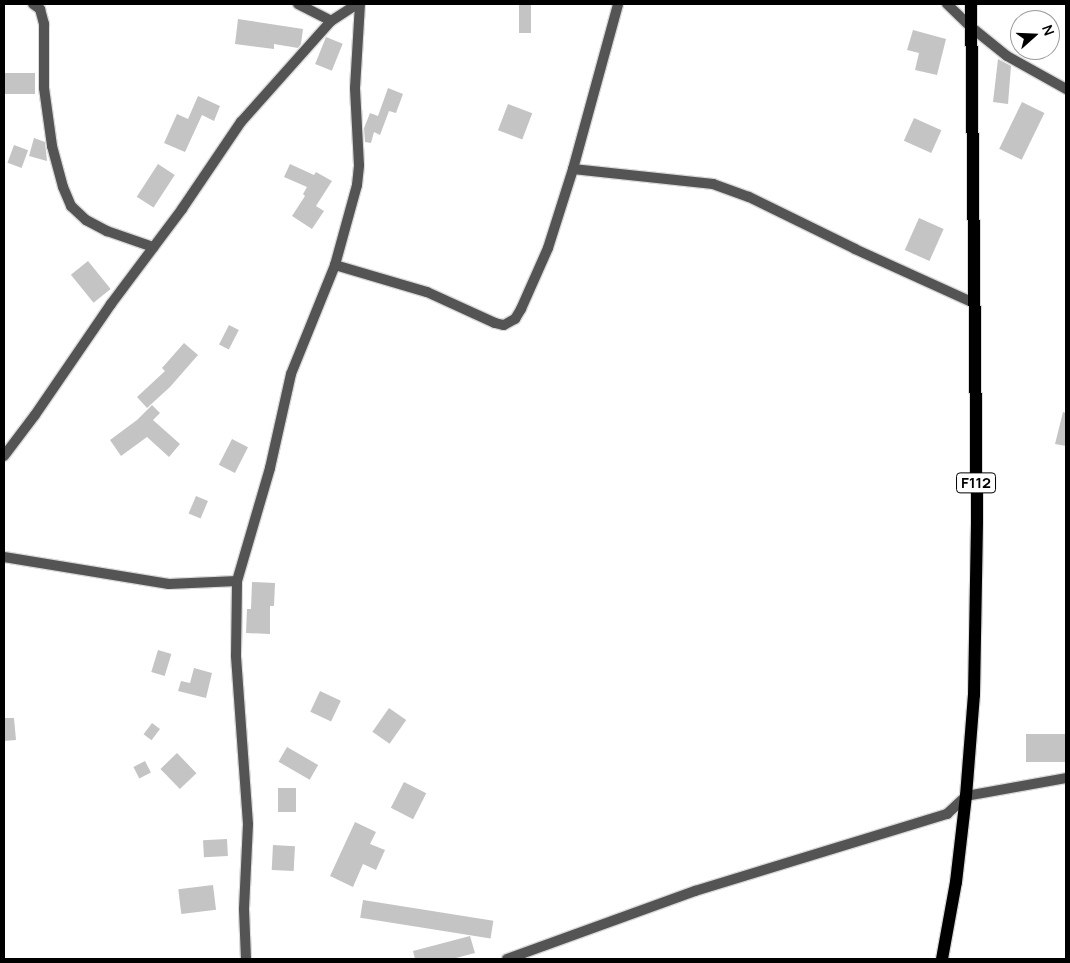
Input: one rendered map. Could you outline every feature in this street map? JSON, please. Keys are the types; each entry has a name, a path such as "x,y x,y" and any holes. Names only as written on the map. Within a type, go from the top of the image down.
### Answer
{"main road":[{"name":"F112","path":"942,959 956,882 966,796 974,695 977,532 971,4"}],"street":[{"path":"32,4 40,9 44,24 44,88 52,146 63,187 71,206 93,224 153,247"},
{"path":"298,4 331,21"},
{"path":"4,456 182,209 241,122 331,21 358,4"},
{"path":"246,959 244,909 248,824 236,656 237,582 270,468 293,368 335,265 357,185 356,68 358,4"},
{"path":"335,265 427,292 504,326 510,323 522,309 548,248 618,4"},
{"path":"947,4 971,27 1007,56 1066,89"},
{"path":"572,168 713,184 748,197 855,249 974,303"},
{"path":"4,557 169,584 237,582"},
{"path":"507,959 695,891 946,814 966,796 1066,778"}],"building":[{"path":"519,4 531,4 531,33 519,33"},
{"path":"238,19 303,29 301,44 298,48 274,44 274,49 235,44"},
{"path":"913,30 946,39 937,75 915,70 919,53 907,50"},
{"path":"326,37 343,44 332,71 315,64"},
{"path":"998,59 1011,66 1008,104 993,102"},
{"path":"5,73 35,73 35,94 5,94"},
{"path":"388,88 403,94 396,113 389,111 380,135 374,132 371,143 365,142 364,128 370,113 378,116"},
{"path":"198,96 220,106 214,121 202,115 185,152 164,143 177,114 188,119"},
{"path":"1022,102 1044,113 1022,160 999,149"},
{"path":"508,104 532,113 522,139 498,130"},
{"path":"914,118 941,130 931,153 904,141"},
{"path":"34,138 45,142 47,161 29,156"},
{"path":"14,145 28,150 22,168 8,163"},
{"path":"158,164 175,175 154,208 137,197"},
{"path":"290,164 314,175 316,172 332,181 316,206 324,211 312,229 292,216 305,196 303,194 307,187 284,177"},
{"path":"919,218 944,229 929,261 905,250"},
{"path":"88,261 111,289 94,303 71,275"},
{"path":"229,325 239,330 229,350 219,345"},
{"path":"184,343 198,355 170,387 147,408 137,397 165,371 162,368"},
{"path":"152,405 160,413 153,420 180,444 169,457 147,437 121,456 110,440 137,420"},
{"path":"1063,412 1066,413 1066,446 1055,444"},
{"path":"232,439 248,447 235,473 219,465"},
{"path":"196,496 208,501 201,519 189,513"},
{"path":"252,582 275,583 274,606 270,606 270,634 246,633 247,609 251,609"},
{"path":"158,650 171,654 165,676 151,672"},
{"path":"194,668 212,673 206,698 178,691 181,681 190,683"},
{"path":"320,691 341,701 331,722 310,712"},
{"path":"389,708 406,720 390,744 372,732"},
{"path":"4,718 14,718 16,740 4,741"},
{"path":"152,723 160,729 152,740 144,734"},
{"path":"1026,734 1066,734 1066,762 1026,762"},
{"path":"287,747 318,765 310,780 278,762"},
{"path":"177,753 196,773 180,789 160,769"},
{"path":"145,761 151,773 139,778 133,767"},
{"path":"404,782 426,793 413,819 391,808"},
{"path":"278,788 296,788 296,812 278,812"},
{"path":"355,822 376,832 370,844 385,850 376,870 363,864 353,887 330,876"},
{"path":"227,839 228,856 204,857 203,840"},
{"path":"273,845 295,846 294,871 272,870"},
{"path":"213,885 216,910 181,914 178,889"},
{"path":"363,900 493,921 491,938 360,918"},
{"path":"470,936 475,953 452,959 415,959 413,951"}]}
